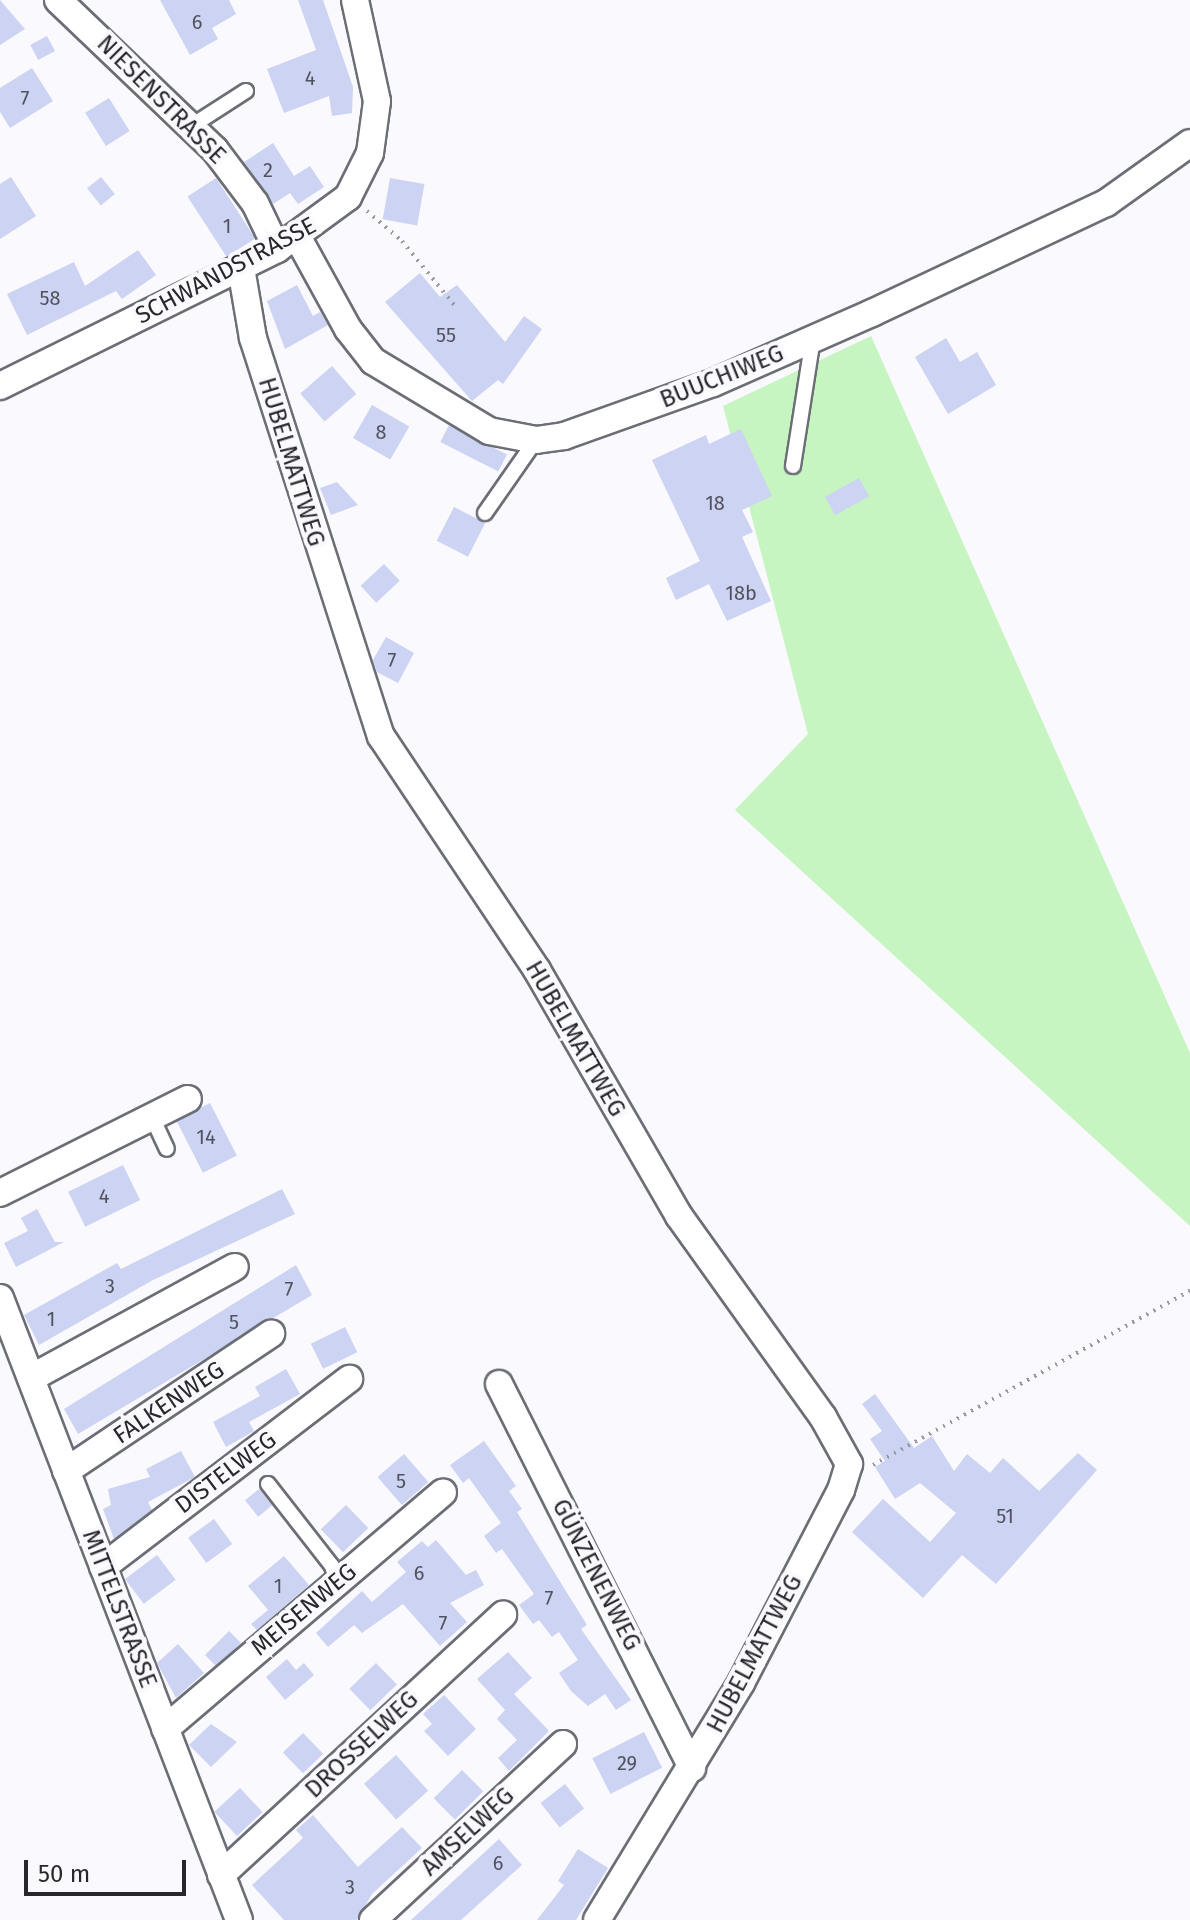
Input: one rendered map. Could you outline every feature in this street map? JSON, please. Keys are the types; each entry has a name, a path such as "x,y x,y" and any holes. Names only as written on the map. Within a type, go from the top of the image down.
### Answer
{"street":[{"name":"NIESENSTRASSE","path":"58,0 193,125 287,244"},
{"name":"SCHWANDSTRASSE","path":"0,386 287,244 348,197 370,153 377,101 355,0"},
{"name":"BUUCHIWEG","path":"287,244 373,361 489,431 536,440 621,416 813,339 1064,225 1190,143"},
{"name":"HUBELMATTWEG","path":"241,268 253,338 381,736 537,970 679,1216 834,1434 848,1475 692,1768 597,1920"},
{"path":"0,1193 188,1099"},
{"path":"31,1378 235,1267"},
{"name":"MITTELSTRASSE","path":"0,1298 239,1920"},
{"name":"FALKENWEG","path":"66,1471 271,1334"},
{"name":"DISTELWEG","path":"103,1567 349,1379"},
{"name":"GÜNZENENWEG","path":"499,1384 692,1768"},
{"name":"MEISENWEG","path":"165,1729 443,1492"},
{"name":"DROSSELWEG","path":"221,1875 503,1615"},
{"name":"AMSELWEG","path":"373,1920 563,1744"}],"lane":[{"path":"193,125 246,91"},
{"path":"793,466 813,339"},
{"path":"485,513 536,440"},
{"path":"152,1117 167,1149"},
{"path":"268,1484 332,1566 337,1582"}],"path":[{"path":"348,197 402,241 455,306"},
{"path":"848,1475 1190,1291"}],"green space":[{"path":"871,336 1190,1053 1190,1226 735,810 808,734 723,406"}],"building":[{"path":"0,0 25,29 0,45"},
{"path":"160,0 229,0 236,14 212,28 218,39 190,55"},
{"path":"298,0 323,0 353,87 352,113 332,116 329,96 284,113 267,69 316,50"},
{"path":"47,36 55,51 38,60 30,45"},
{"path":"32,68 53,101 10,128 0,112 0,88"},
{"path":"109,98 130,131 106,146 85,113"},
{"path":"273,143 294,176 310,166 324,187 298,204 290,193 273,204 244,162"},
{"path":"11,177 36,216 0,239 0,184"},
{"path":"101,177 115,194 101,205 87,188"},
{"path":"216,178 255,238 227,257 187,197"},
{"path":"390,178 424,184 417,225 383,219"},
{"path":"138,250 156,275 122,299 116,291 27,335 7,294 74,262 85,286"},
{"path":"420,273 440,297 457,285 505,342 524,316 542,329 503,384 498,380 472,401 385,302"},
{"path":"297,285 313,316 320,312 328,325 285,349 267,301"},
{"path":"946,338 960,362 977,352 996,385 948,414 915,357"},
{"path":"332,366 356,394 325,421 300,394"},
{"path":"372,405 409,426 390,459 353,438"},
{"path":"449,425 507,455 498,471 440,442"},
{"path":"741,429 772,496 742,510 753,532 742,537 771,601 727,621 709,584 676,600 666,578 700,561 652,460 706,435 709,444"},
{"path":"859,478 869,496 835,515 825,497"},
{"path":"337,482 358,505 331,515 320,488"},
{"path":"454,507 485,523 468,557 437,541"},
{"path":"384,564 400,581 376,603 361,586"},
{"path":"386,637 414,653 398,683 377,672 373,660"},
{"path":"210,1103 237,1156 203,1173 176,1120"},
{"path":"123,1165 140,1200 85,1227 68,1192"},
{"path":"282,1189 295,1214 153,1280 39,1345 24,1315 117,1263 121,1269"},
{"path":"37,1209 55,1242 64,1242 16,1267 4,1243 28,1231 21,1218"},
{"path":"296,1265 312,1295 78,1434 64,1409"},
{"path":"345,1327 357,1352 323,1369 311,1344"},
{"path":"286,1369 300,1394 249,1422 254,1431 226,1447 213,1422 260,1396 255,1387"},
{"path":"875,1394 914,1448 932,1436 954,1471 967,1454 990,1473 1003,1458 1039,1491 1078,1453 1097,1470 996,1584 962,1555 923,1598 852,1532 883,1499 930,1542 956,1513 920,1483 895,1499 875,1467 885,1461 870,1439 882,1431 862,1404"},
{"path":"484,1441 516,1486 509,1491 522,1509 517,1512 587,1625 581,1629 631,1700 616,1710 605,1694 588,1706 571,1691 559,1673 578,1660 559,1632 552,1637 539,1620 533,1624 519,1605 534,1594 502,1549 496,1553 484,1536 501,1523 469,1478 463,1483 450,1465"},
{"path":"181,1451 195,1477 148,1502 152,1510 114,1539 103,1509 111,1505 108,1489 150,1477 146,1469"},
{"path":"404,1454 428,1482 402,1505 378,1477"},
{"path":"259,1489 272,1505 258,1517 245,1500"},
{"path":"346,1505 368,1528 343,1552 321,1529"},
{"path":"214,1519 232,1544 206,1563 188,1538"},
{"path":"436,1540 466,1575 476,1570 484,1585 450,1603 467,1622 440,1646 403,1604 362,1633 354,1625 328,1647 316,1633 362,1591 372,1602 406,1572 397,1562 422,1541 428,1547"},
{"path":"157,1555 176,1580 144,1604 125,1579"},
{"path":"284,1556 309,1585 257,1630 251,1624 268,1610 248,1586"},
{"path":"229,1631 241,1643 217,1667 205,1655"},
{"path":"178,1644 204,1673 176,1698 157,1663"},
{"path":"508,1652 532,1678 514,1694 549,1731 509,1771 498,1758 517,1740 497,1719 505,1710 477,1679"},
{"path":"287,1659 296,1670 304,1663 314,1675 285,1700 266,1677"},
{"path":"376,1663 397,1685 370,1710 349,1689"},
{"path":"444,1695 476,1729 448,1756 424,1731 432,1724 423,1714"},
{"path":"211,1724 237,1742 211,1767 189,1745"},
{"path":"644,1732 662,1768 610,1794 592,1758"},
{"path":"303,1733 323,1754 303,1773 283,1752"},
{"path":"396,1755 428,1791 396,1819 364,1784"},
{"path":"462,1770 483,1791 455,1819 434,1798"},
{"path":"565,1784 584,1808 560,1828 541,1803"},
{"path":"240,1788 263,1812 237,1836 214,1812"},
{"path":"313,1815 358,1867 402,1827 422,1848 372,1894 357,1920 284,1920 252,1885 303,1838 296,1830"},
{"path":"499,1839 522,1865 461,1920 411,1920"},
{"path":"578,1849 608,1868 576,1920 537,1920 564,1885 558,1881"}]}
